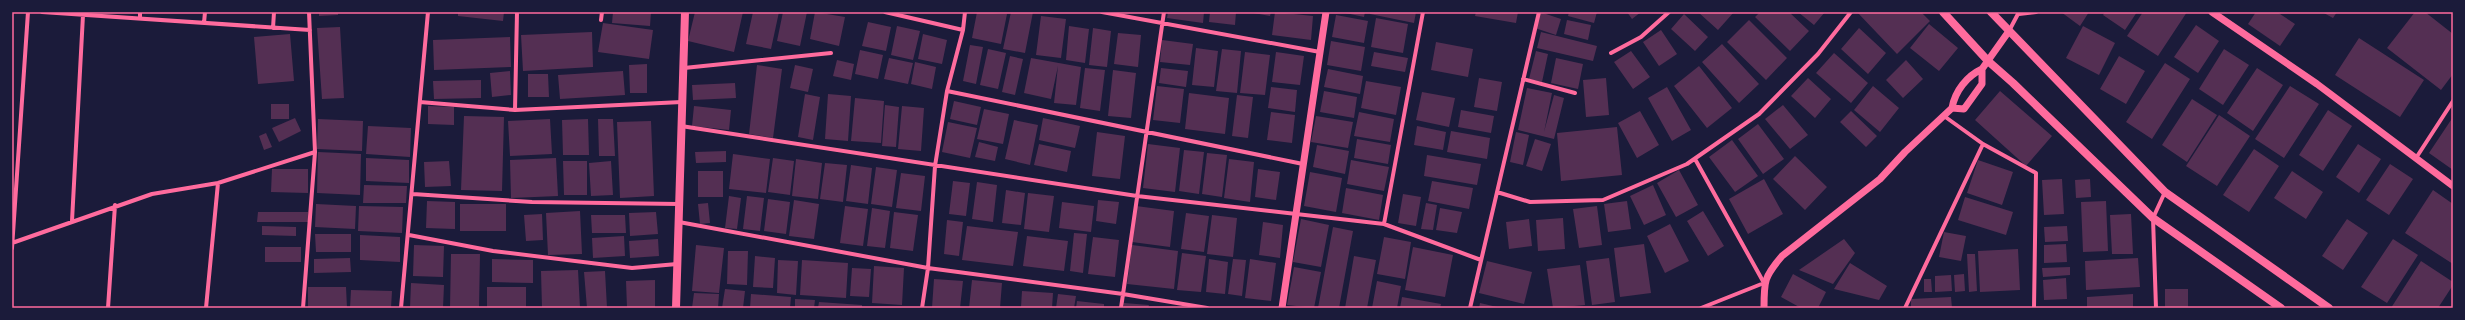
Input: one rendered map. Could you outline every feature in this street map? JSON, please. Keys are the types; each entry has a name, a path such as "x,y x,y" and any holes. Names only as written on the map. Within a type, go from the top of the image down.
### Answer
{"main road":[{"path":"676,308 685,12"},
{"path":"1942,12 1988,61 2013,83 2153,218 2281,308"},
{"path":"1991,12 2165,192 2329,308"}],"street":[{"path":"12,248 28,12"},
{"path":"42,12 310,30"},
{"path":"140,12 140,19"},
{"path":"204,23 205,12"},
{"path":"273,28 274,12"},
{"path":"303,308 315,152 309,12"},
{"path":"401,308 413,194 428,12"},
{"path":"515,110 517,12"},
{"path":"601,20 602,12"},
{"path":"885,12 963,30"},
{"path":"922,308 928,268 935,166 947,91 963,30 965,12"},
{"path":"1102,12 1320,52"},
{"path":"1121,308 1164,12"},
{"path":"1282,308 1326,12"},
{"path":"1384,224 1423,12"},
{"path":"1470,308 1539,12"},
{"path":"1611,53 1641,37 1669,12"},
{"path":"1497,192 1530,202 1603,200 1695,158 1759,114 1818,54 1851,12"},
{"path":"1764,308 1764,283 1770,269 1782,256 1870,187 1952,108 1954,98 1971,74 1982,69 2009,31 2019,13 2036,12"},
{"path":"2212,12 2316,84 2453,186"},
{"path":"72,221 84,15"},
{"path":"683,68 831,53"},
{"path":"1952,108 1964,109 1982,84 1982,69"},
{"path":"1523,79 1575,93"},
{"path":"947,91 1303,164"},
{"path":"2416,158 2453,101"},
{"path":"420,102 515,110 682,102"},
{"path":"1944,116 1983,144 2036,173 2034,308"},
{"path":"681,126 1137,196 1384,224 1481,260"},
{"path":"1905,308 1983,144"},
{"path":"12,243 115,205 152,194 218,183 315,152"},
{"path":"1695,158 1764,283"},
{"path":"206,308 218,183"},
{"path":"2156,308 2153,218 2165,192"},
{"path":"413,194 532,202 679,204"},
{"path":"108,308 115,205"},
{"path":"679,222 928,268 1123,294 1207,308"},
{"path":"409,235 493,252 632,268 677,264"},
{"path":"1701,308 1764,283"}],"building":[{"path":"319,12 338,12 338,15 319,16"},
{"path":"458,12 504,12 503,21 458,16"},
{"path":"613,12 651,12 650,26 612,23"},
{"path":"695,12 743,12 734,52 688,41"},
{"path":"753,12 779,12 771,49 746,44"},
{"path":"783,12 807,12 800,46 777,41"},
{"path":"815,12 845,17 839,46 810,39"},
{"path":"977,12 1007,14 1001,44 972,38"},
{"path":"1011,12 1033,12 1025,53 1003,49"},
{"path":"1168,12 1204,12 1203,23 1167,18"},
{"path":"1210,12 1236,12 1235,25 1209,22"},
{"path":"1248,12 1271,12 1270,16"},
{"path":"1275,12 1313,16 1311,40 1272,35"},
{"path":"1341,12 1365,12 1364,17"},
{"path":"1370,12 1416,12 1414,23 1370,14"},
{"path":"1476,12 1518,12 1516,23 1475,16"},
{"path":"1540,12 1561,19 1556,35 1535,28"},
{"path":"1569,12 1597,12 1594,23 1568,16"},
{"path":"1627,12 1641,12 1632,19"},
{"path":"1698,12 1734,12 1718,30"},
{"path":"1760,12 1789,12 1809,31 1790,51 1755,17"},
{"path":"1798,12 1825,12 1814,25"},
{"path":"1857,12 1921,12 1930,21 1897,54"},
{"path":"2061,12 2089,12 2080,26"},
{"path":"2105,12 2137,12 2125,30 2103,15"},
{"path":"2143,12 2187,12 2158,56 2127,36"},
{"path":"2256,12 2277,12 2295,24 2280,46 2248,24"},
{"path":"2322,12 2337,12 2333,18"},
{"path":"2415,12 2425,12 2453,34 2453,74 2441,90 2387,48"},
{"path":"1684,14 1708,37 1695,51 1671,29"},
{"path":"1336,15 1368,21 1364,43 1332,37"},
{"path":"1041,16 1066,19 1061,58 1036,55"},
{"path":"1376,18 1408,24 1403,53 1371,47"},
{"path":"1567,20 1591,25 1588,40 1564,34"},
{"path":"1749,20 1787,58 1766,80 1727,42"},
{"path":"868,22 891,27 886,51 862,46"},
{"path":"603,23 653,30 649,59 598,52"},
{"path":"1929,24 1958,48 1939,71 1910,48"},
{"path":"2196,25 2219,41 2198,73 2174,57"},
{"path":"897,26 920,31 913,60 891,55"},
{"path":"1069,26 1089,29 1085,63 1066,60"},
{"path":"2083,26 2115,43 2099,75 2066,58"},
{"path":"340,27 344,98 322,99 317,28"},
{"path":"1093,28 1111,31 1107,67 1089,65"},
{"path":"1859,28 1886,53 1868,74 1841,49"},
{"path":"1661,30 1677,54 1659,66 1643,42"},
{"path":"592,32 593,67 523,71 521,35"},
{"path":"1541,32 1597,46 1593,61 1537,48"},
{"path":"1118,33 1141,35 1138,67 1114,64"},
{"path":"290,34 294,81 258,84 254,37"},
{"path":"923,34 947,40 942,64 918,59"},
{"path":"510,37 511,67 434,70 433,40"},
{"path":"2359,38 2424,80 2400,117 2335,75"},
{"path":"1162,40 1193,44 1190,65 1160,62"},
{"path":"1331,41 1365,47 1361,71 1327,65"},
{"path":"1436,42 1473,49 1468,77 1431,70"},
{"path":"1722,44 1759,84 1739,103 1702,62"},
{"path":"970,45 983,47 976,84 963,81"},
{"path":"1196,48 1218,51 1214,87 1192,85"},
{"path":"988,49 1006,53 998,89 980,85"},
{"path":"1222,49 1241,51 1237,93 1216,91"},
{"path":"2224,49 2249,65 2223,105 2199,89"},
{"path":"860,50 883,55 878,79 855,74"},
{"path":"1536,51 1548,54 1542,82 1529,79"},
{"path":"1631,51 1650,77 1633,89 1614,62"},
{"path":"1245,52 1270,55 1265,95 1240,93"},
{"path":"1276,52 1304,56 1300,85 1272,82"},
{"path":"1374,52 1408,58 1405,72 1371,66"},
{"path":"1834,53 1868,83 1851,103 1816,73"},
{"path":"1010,56 1023,59 1015,95 1002,92"},
{"path":"2119,56 2145,71 2126,104 2100,89"},
{"path":"889,58 913,63 908,84 884,79"},
{"path":"1031,58 1081,67 1076,105 1054,103 1058,66 1051,99 1024,93"},
{"path":"1556,58 1583,64 1578,89 1551,83"},
{"path":"837,60 854,64 851,80 833,76"},
{"path":"1906,60 1923,79 1903,98 1886,80"},
{"path":"915,62 936,67 932,89 911,84"},
{"path":"2165,63 2190,79 2152,139 2126,122"},
{"path":"647,64 647,93 630,93 629,65"},
{"path":"757,65 782,69 773,138 749,134"},
{"path":"795,65 813,69 808,92 790,88"},
{"path":"1699,66 1732,108 1707,128 1674,86"},
{"path":"1085,68 1105,70 1100,111 1080,108"},
{"path":"1161,68 1188,71 1186,87 1159,83"},
{"path":"2257,68 2283,85 2253,131 2227,113"},
{"path":"1328,69 1363,76 1360,94 1324,87"},
{"path":"1113,70 1136,73 1131,118 1108,116"},
{"path":"510,71 511,95 492,97 490,73"},
{"path":"623,71 625,95 560,99 558,75"},
{"path":"528,74 548,74 549,97 528,97"},
{"path":"1479,78 1502,82 1497,111 1474,107"},
{"path":"1606,78 1609,115 1586,117 1583,80"},
{"path":"1808,78 1831,99 1815,118 1791,96"},
{"path":"481,80 481,98 434,99 433,81"},
{"path":"1366,81 1401,87 1396,115 1361,108"},
{"path":"735,83 736,98 693,100 692,85"},
{"path":"1157,86 1184,89 1180,123 1153,120"},
{"path":"1873,86 1899,108 1880,132 1854,110"},
{"path":"2290,86 2319,104 2284,158 2255,139"},
{"path":"1271,87 1297,90 1295,112 1268,108"},
{"path":"1667,87 1691,130 1672,141 1648,98"},
{"path":"1527,88 1552,93 1544,132 1554,95 1564,98 1554,139 1518,130"},
{"path":"1324,91 1357,97 1354,118 1320,112"},
{"path":"2000,91 2052,136 2026,166 1975,120"},
{"path":"1422,92 1455,98 1449,127 1416,120"},
{"path":"1189,93 1229,98 1225,134 1185,129"},
{"path":"805,94 820,97 813,140 798,137"},
{"path":"828,94 851,96 848,141 825,139"},
{"path":"1237,95 1253,97 1248,138 1232,136"},
{"path":"855,98 884,101 881,143 851,141"},
{"path":"2192,99 2217,115 2187,162 2162,145"},
{"path":"954,101 981,107 977,125 950,119"},
{"path":"271,104 289,104 289,119 271,119"},
{"path":"885,105 899,107 896,147 882,146"},
{"path":"1783,105 1808,135 1790,149 1765,119"},
{"path":"428,106 454,107 454,125 428,124"},
{"path":"694,106 731,110 729,130 692,126"},
{"path":"902,106 924,108 921,151 898,149"},
{"path":"984,109 1009,114 1003,144 977,139"},
{"path":"1461,110 1494,116 1491,133 1458,127"},
{"path":"2328,110 2352,126 2323,171 2299,155"},
{"path":"1640,111 1659,145 1637,158 1618,123"},
{"path":"1851,111 1877,136 1866,147 1840,122"},
{"path":"1271,112 1295,115 1292,143 1267,140"},
{"path":"1359,112 1394,119 1390,142 1354,136"},
{"path":"2219,115 2250,136 2217,186 2186,166"},
{"path":"464,116 504,117 502,191 461,190"},
{"path":"1316,116 1353,122 1348,148 1311,142"},
{"path":"2453,117 2453,170 2429,153"},
{"path":"295,118 301,131 279,142 272,128"},
{"path":"1043,118 1080,126 1075,148 1039,140"},
{"path":"318,119 363,121 362,151 317,149"},
{"path":"550,119 552,154 510,156 508,121"},
{"path":"588,119 589,155 563,155 562,120"},
{"path":"598,119 613,119 615,156 599,156"},
{"path":"1014,120 1038,125 1030,165 1005,159"},
{"path":"651,121 654,196 620,198 617,122"},
{"path":"948,122 977,128 970,158 942,152"},
{"path":"1758,124 1784,159 1763,174 1738,139"},
{"path":"368,126 411,128 410,157 366,154"},
{"path":"1417,126 1446,132 1443,150 1414,145"},
{"path":"1617,127 1622,175 1561,181 1557,133"},
{"path":"1451,131 1490,138 1487,159 1447,152"},
{"path":"1097,132 1125,136 1120,179 1092,176"},
{"path":"1516,132 1529,135 1523,165 1510,162"},
{"path":"266,133 272,147 264,150 259,136"},
{"path":"1357,139 1391,145 1388,164 1354,158"},
{"path":"1535,139 1551,144 1542,171 1526,166"},
{"path":"1732,140 1758,176 1735,192 1709,157"},
{"path":"979,142 998,147 995,161 975,157"},
{"path":"1039,144 1071,151 1067,172 1034,165"},
{"path":"1148,144 1180,148 1175,192 1143,188"},
{"path":"2358,144 2381,159 2359,193 2336,177"},
{"path":"1317,145 1349,151 1345,174 1313,167"},
{"path":"2254,149 2279,166 2249,212 2223,195"},
{"path":"1184,150 1204,152 1199,194 1179,191"},
{"path":"726,151 726,162 696,163 695,152"},
{"path":"318,152 361,154 360,195 317,193"},
{"path":"1207,153 1227,155 1222,197 1202,194"},
{"path":"733,154 770,159 766,193 729,189"},
{"path":"1427,155 1481,164 1477,185 1424,176"},
{"path":"1795,156 1827,187 1805,210 1773,179"},
{"path":"366,158 409,160 409,183 366,181"},
{"path":"556,158 558,196 511,198 510,160"},
{"path":"773,158 794,161 790,195 768,192"},
{"path":"796,159 822,163 818,199 792,196"},
{"path":"1229,159 1254,162 1250,202 1224,198"},
{"path":"1351,160 1389,167 1384,191 1347,184"},
{"path":"1978,160 2013,172 2002,205 1967,193"},
{"path":"449,161 451,186 425,187 424,162"},
{"path":"563,161 587,161 587,195 564,195"},
{"path":"611,161 613,195 591,196 589,163"},
{"path":"825,163 847,165 843,202 820,199"},
{"path":"2390,164 2413,179 2389,215 2366,200"},
{"path":"851,165 872,168 868,204 846,201"},
{"path":"876,167 897,170 892,207 871,204"},
{"path":"272,169 308,169 308,193 271,192"},
{"path":"1258,169 1280,172 1276,200 1255,197"},
{"path":"1679,170 1698,205 1676,217 1657,183"},
{"path":"698,171 723,171 723,197 698,197"},
{"path":"2292,171 2323,192 2306,219 2274,198"},
{"path":"1310,172 1342,178 1336,212 1304,206"},
{"path":"901,173 925,176 921,211 896,208"},
{"path":"1764,179 1783,214 1748,234 1729,199"},
{"path":"2062,179 2064,214 2044,215 2042,180"},
{"path":"2090,179 2091,197 2076,198 2075,180"},
{"path":"953,181 970,183 966,216 949,214"},
{"path":"1432,181 1473,188 1469,209 1428,201"},
{"path":"977,182 997,185 993,222 972,219"},
{"path":"364,185 407,186 406,203 363,203"},
{"path":"1653,185 1666,215 1644,225 1630,196"},
{"path":"1346,188 1383,195 1379,220 1342,213"},
{"path":"1006,190 1025,193 1021,225 1002,223"},
{"path":"2433,190 2453,204 2453,264 2405,233"},
{"path":"1028,193 1054,196 1049,232 1024,229"},
{"path":"1403,194 1421,197 1416,226 1398,223"},
{"path":"729,196 741,198 737,229 725,228"},
{"path":"747,196 764,198 760,231 743,229"},
{"path":"1965,197 2013,212 2006,235 1958,220"},
{"path":"768,199 790,202 786,234 764,231"},
{"path":"794,200 819,204 814,239 789,236"},
{"path":"1098,200 1119,202 1116,224 1096,221"},
{"path":"427,201 455,202 455,229 426,228"},
{"path":"1627,201 1631,229 1608,232 1604,204"},
{"path":"2106,201 2108,251 2083,252 2081,202"},
{"path":"1062,202 1094,206 1091,232 1059,228"},
{"path":"708,203 710,223 700,224 698,204"},
{"path":"1426,203 1437,205 1433,230 1421,229"},
{"path":"316,204 356,206 355,229 315,227"},
{"path":"460,204 506,204 506,231 460,231"},
{"path":"359,206 403,207 402,233 358,231"},
{"path":"845,206 868,209 863,246 840,243"},
{"path":"1136,206 1174,211 1170,247 1132,242"},
{"path":"1597,206 1602,245 1579,248 1573,209"},
{"path":"872,208 890,211 885,248 867,246"},
{"path":"1440,208 1462,212 1457,233 1436,230"},
{"path":"580,211 582,254 548,255 546,213"},
{"path":"1703,211 1724,246 1708,256 1687,221"},
{"path":"258,212 308,212 308,222 257,222"},
{"path":"656,212 658,234 630,236 629,213"},
{"path":"894,212 918,215 913,251 890,248"},
{"path":"1186,213 1209,216 1204,252 1181,249"},
{"path":"542,214 543,240 526,241 524,215"},
{"path":"2131,214 2133,254 2112,254 2110,215"},
{"path":"591,215 625,215 626,233 592,233"},
{"path":"1212,215 1237,218 1233,257 1207,254"},
{"path":"1563,218 1565,249 1538,251 1536,220"},
{"path":"1301,219 1329,225 1321,267 1293,262"},
{"path":"1529,219 1532,246 1509,249 1506,222"},
{"path":"2347,219 2368,233 2343,270 2322,256"},
{"path":"947,220 963,222 959,256 944,254"},
{"path":"1263,222 1283,225 1280,258 1259,255"},
{"path":"1670,224 1689,261 1665,273 1647,236"},
{"path":"262,226 296,227 296,236 262,235"},
{"path":"967,226 1018,232 1013,266 962,260"},
{"path":"2067,226 2068,241 2045,242 2044,227"},
{"path":"1333,227 1353,231 1339,308 1318,308"},
{"path":"1944,232 1966,236 1961,261 1939,257"},
{"path":"1074,233 1087,234 1083,273 1070,271"},
{"path":"315,234 351,234 351,252 316,252"},
{"path":"360,235 400,237 400,262 360,260"},
{"path":"624,236 625,256 593,258 592,238"},
{"path":"1027,236 1068,241 1064,271 1023,266"},
{"path":"1093,237 1119,240 1115,277 1088,274"},
{"path":"1384,237 1411,242 1405,279 1377,274"},
{"path":"658,239 659,256 630,258 629,241"},
{"path":"1844,239 1855,253 1833,284 1799,270"},
{"path":"2393,239 2418,255 2387,303 2361,287"},
{"path":"1644,244 1651,293 1620,297 1614,248"},
{"path":"2066,244 2067,262 2044,263 2044,245"},
{"path":"414,245 444,246 443,277 413,276"},
{"path":"696,245 724,248 719,293 692,291"},
{"path":"1132,245 1178,251 1174,289 1127,284"},
{"path":"265,247 301,247 301,262 265,262"},
{"path":"1413,247 1453,255 1445,297 1405,290"},
{"path":"2018,249 2020,290 1980,292 1978,251"},
{"path":"728,251 748,251 747,285 727,284"},
{"path":"1182,253 1206,256 1201,292 1177,290"},
{"path":"451,254 480,254 479,308 450,308"},
{"path":"1967,254 1975,254 1977,291 1969,292"},
{"path":"755,256 775,258 773,288 753,287"},
{"path":"1354,256 1376,260 1367,308 1345,308"},
{"path":"350,258 351,272 314,273 314,259"},
{"path":"1609,258 1615,302 1592,305 1586,261"},
{"path":"2138,258 2140,287 2086,290 2085,261"},
{"path":"492,259 533,260 533,283 492,282"},
{"path":"1209,259 1228,262 1225,294 1206,292"},
{"path":"1233,259 1246,260 1242,296 1228,294"},
{"path":"1250,259 1276,263 1271,301 1245,298"},
{"path":"778,260 798,261 796,295 777,293"},
{"path":"802,260 848,263 846,298 800,295"},
{"path":"1487,261 1532,272 1524,304 1479,293"},
{"path":"2421,261 2453,282 2453,285 2438,308 2391,308"},
{"path":"1850,263 1887,286 1879,300 1834,289"},
{"path":"1580,265 1585,305 1553,308 1547,269"},
{"path":"874,266 904,268 902,305 872,303"},
{"path":"1294,267 1321,272 1314,308 1287,305"},
{"path":"2070,267 2070,275 2043,277 2042,268"},
{"path":"852,268 871,269 869,297 850,296"},
{"path":"578,270 580,308 542,308 541,271"},
{"path":"605,271 607,308 587,308 584,272"},
{"path":"1793,274 1826,292 1818,308 1801,308 1781,297"},
{"path":"1964,274 1965,291 1955,292 1954,275"},
{"path":"1951,275 1952,291 1935,292 1935,276"},
{"path":"2066,278 2067,299 2044,300 2043,280"},
{"path":"934,279 963,281 960,308 932,308"},
{"path":"1924,279 1931,279 1932,292 1924,292"},
{"path":"655,280 655,308 627,308 626,281"},
{"path":"972,280 1002,283 1000,308 969,308"},
{"path":"1377,281 1401,286 1397,308 1372,308"},
{"path":"411,283 444,285 443,308 410,308"},
{"path":"308,287 346,287 347,308 308,308"},
{"path":"487,287 526,287 526,308 487,308"},
{"path":"725,289 745,291 743,308 722,308"},
{"path":"2165,289 2188,289 2188,308 2165,308"},
{"path":"351,290 392,291 391,308 350,308"},
{"path":"1022,291 1053,293 1052,308 1021,307"},
{"path":"694,293 719,294 718,308 692,308"},
{"path":"751,294 791,297 790,308 750,308"},
{"path":"1058,294 1076,296 1074,308 1056,308"},
{"path":"2133,294 2133,308 2087,308 2087,297"},
{"path":"1402,297 1441,304 1440,308 1400,308"},
{"path":"1951,297 1952,308 1911,308 1911,299"},
{"path":"795,299 815,300 814,308 795,308"},
{"path":"1077,301 1104,304 1104,308 1076,308"},
{"path":"819,302 862,305 862,308 818,308"},
{"path":"1124,303 1149,305 1148,308 1124,308"},
{"path":"1480,303 1497,307 1497,308 1479,308"}]}
